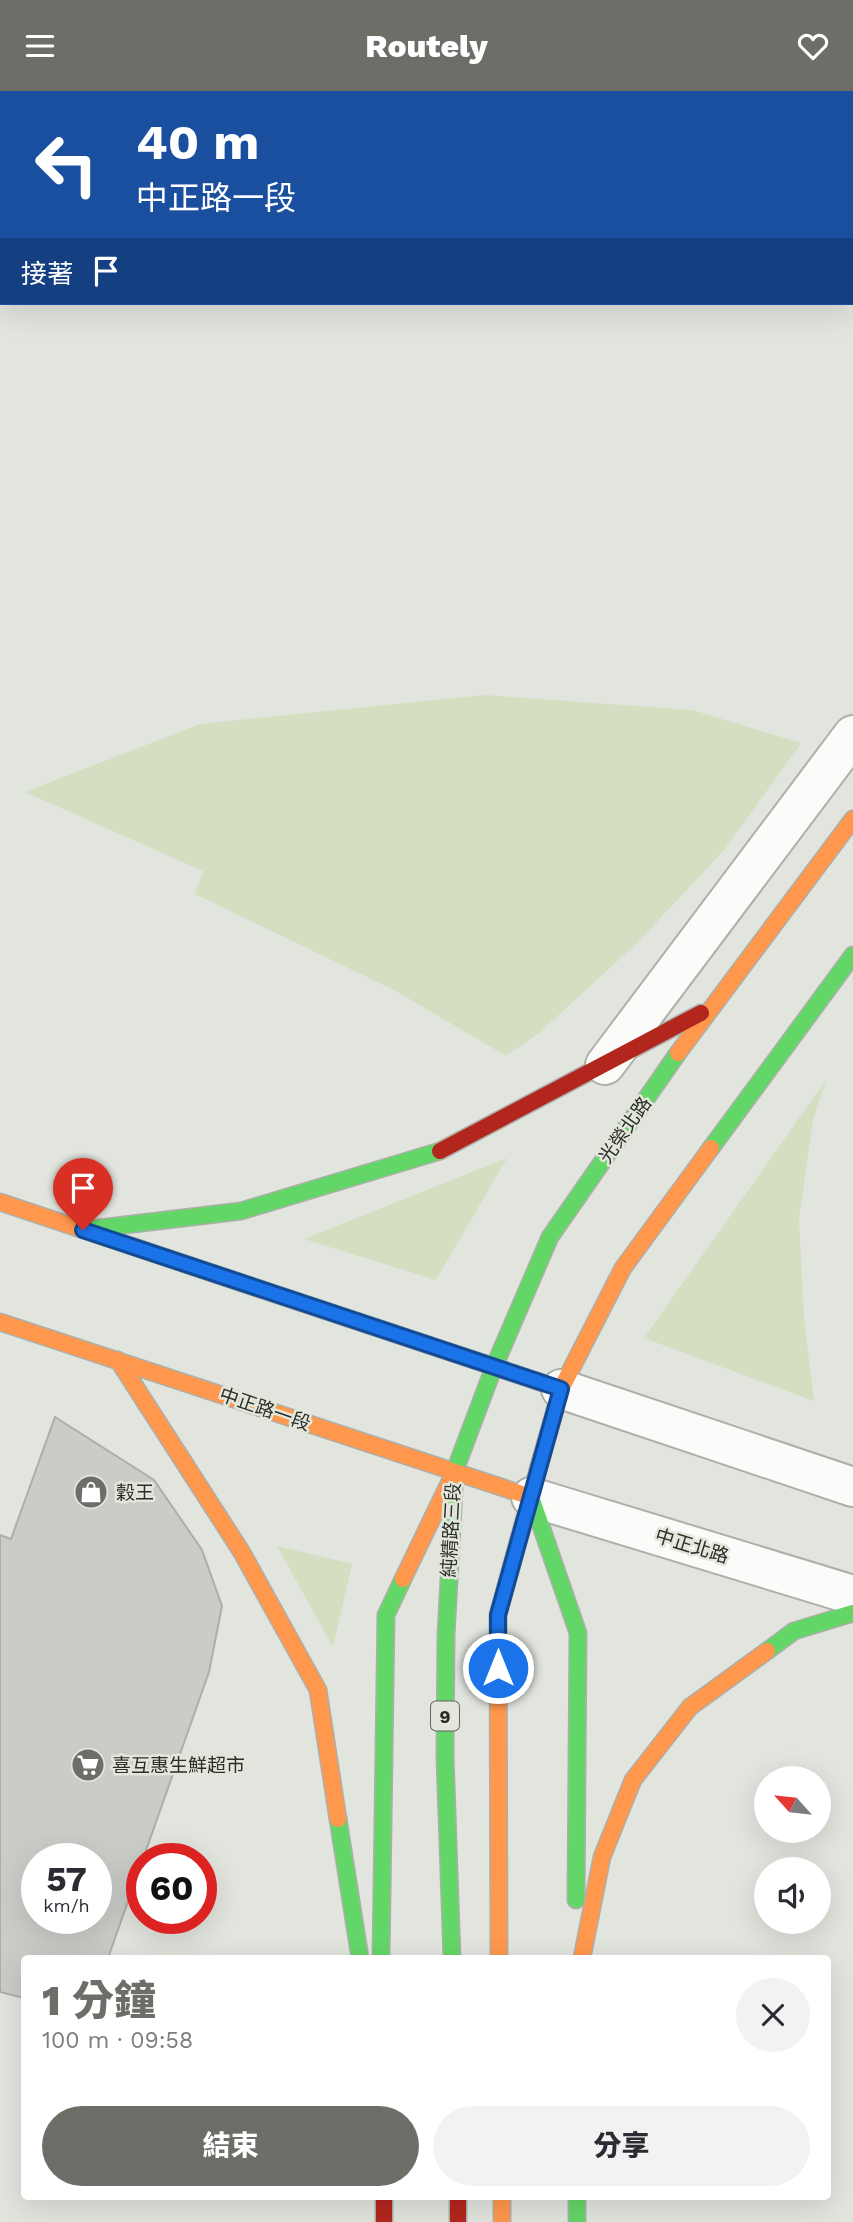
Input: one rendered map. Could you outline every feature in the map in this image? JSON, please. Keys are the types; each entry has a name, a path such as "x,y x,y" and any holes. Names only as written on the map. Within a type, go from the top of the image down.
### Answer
{"main road":[{"name":"光榮北路","path":"454,1473 494,1367 550,1237 709,1009 853,819"},
{"path":"499,1955 498,1615 561,1389 623,1268 853,955"},
{"path":"83,1230 241,1211 432,1155 709,1009"},
{"path":"0,1202 561,1389"},
{"name":"中正路一段","path":"0,1322 531,1497"},
{"path":"118,1360 241,1551 318,1690 360,1955"},
{"name":"純精路三段","path":"382,1955 386,1615 454,1473"},
{"name":"純精路三段","path":"452,1955 445,1757 446,1635 454,1473"},
{"path":"531,1497 578,1633 576,1955"},
{"path":"583,1955 602,1857 633,1780 690,1707 794,1631 853,1613"},
{"path":"383,2200 384,2222"},
{"path":"458,2200 458,2222"},
{"path":"502,2200 502,2222"},
{"path":"576,2200 577,2222"}],"street":[{"path":"605,1065 853,735"},
{"path":"561,1389 853,1487"},
{"name":"中正北路","path":"531,1497 853,1595"}],"green space":[{"path":"485,695 692,710 801,743 725,849 639,941 539,1033 506,1056 396,991 195,894 203,871 25,792 200,724"},
{"path":"826,1080 813,1120 799,1219 804,1318 814,1401 644,1338"},
{"path":"507,1158 436,1280 304,1239"},
{"path":"277,1546 352,1564 333,1647"}],"building":[{"name":"喜互惠生鮮超市","path":"55,1417 154,1480 202,1550 222,1606 209,1672 149,1843 126,1843 126,1907 109,1955 21,1955 21,1997 0,1992 0,1535 11,1539"}],"traffic: fast":[{"path":"711,1148 853,955"},
{"path":"454,1473 494,1367 550,1237 678,1053"},
{"path":"83,1230 241,1211 440,1151"},
{"path":"260,1289 561,1389 539,1466"},
{"path":"452,1955 445,1757 446,1635 454,1489"},
{"path":"531,1497 578,1633 576,1900"},
{"path":"381,1955 386,1615 403,1579"},
{"path":"767,1651 794,1631 853,1613"},
{"path":"338,1819 360,1955"},
{"path":"577,2200 577,2222"}],"traffic: slow":[{"path":"678,1053 853,819"},
{"path":"561,1389 623,1268 711,1148"},
{"path":"0,1202 260,1289"},
{"path":"0,1322 531,1497"},
{"path":"118,1360 241,1551 318,1690 338,1819"},
{"path":"499,1955 498,1615 539,1466"},
{"path":"403,1579 454,1473"},
{"path":"583,1955 602,1857 633,1780 690,1707 767,1651"},
{"path":"502,2200 502,2222"}],"traffic: jam":[{"path":"440,1151 701,1013"},
{"path":"384,2200 384,2222"},
{"path":"458,2200 458,2222"}],"place":[{"name":"穀王","path":"91,1492"},
{"name":"喜互惠生鮮超市","path":"88,1765"}],"route":[{"path":"83,1230 561,1389 498,1615 498,1668"}]}
